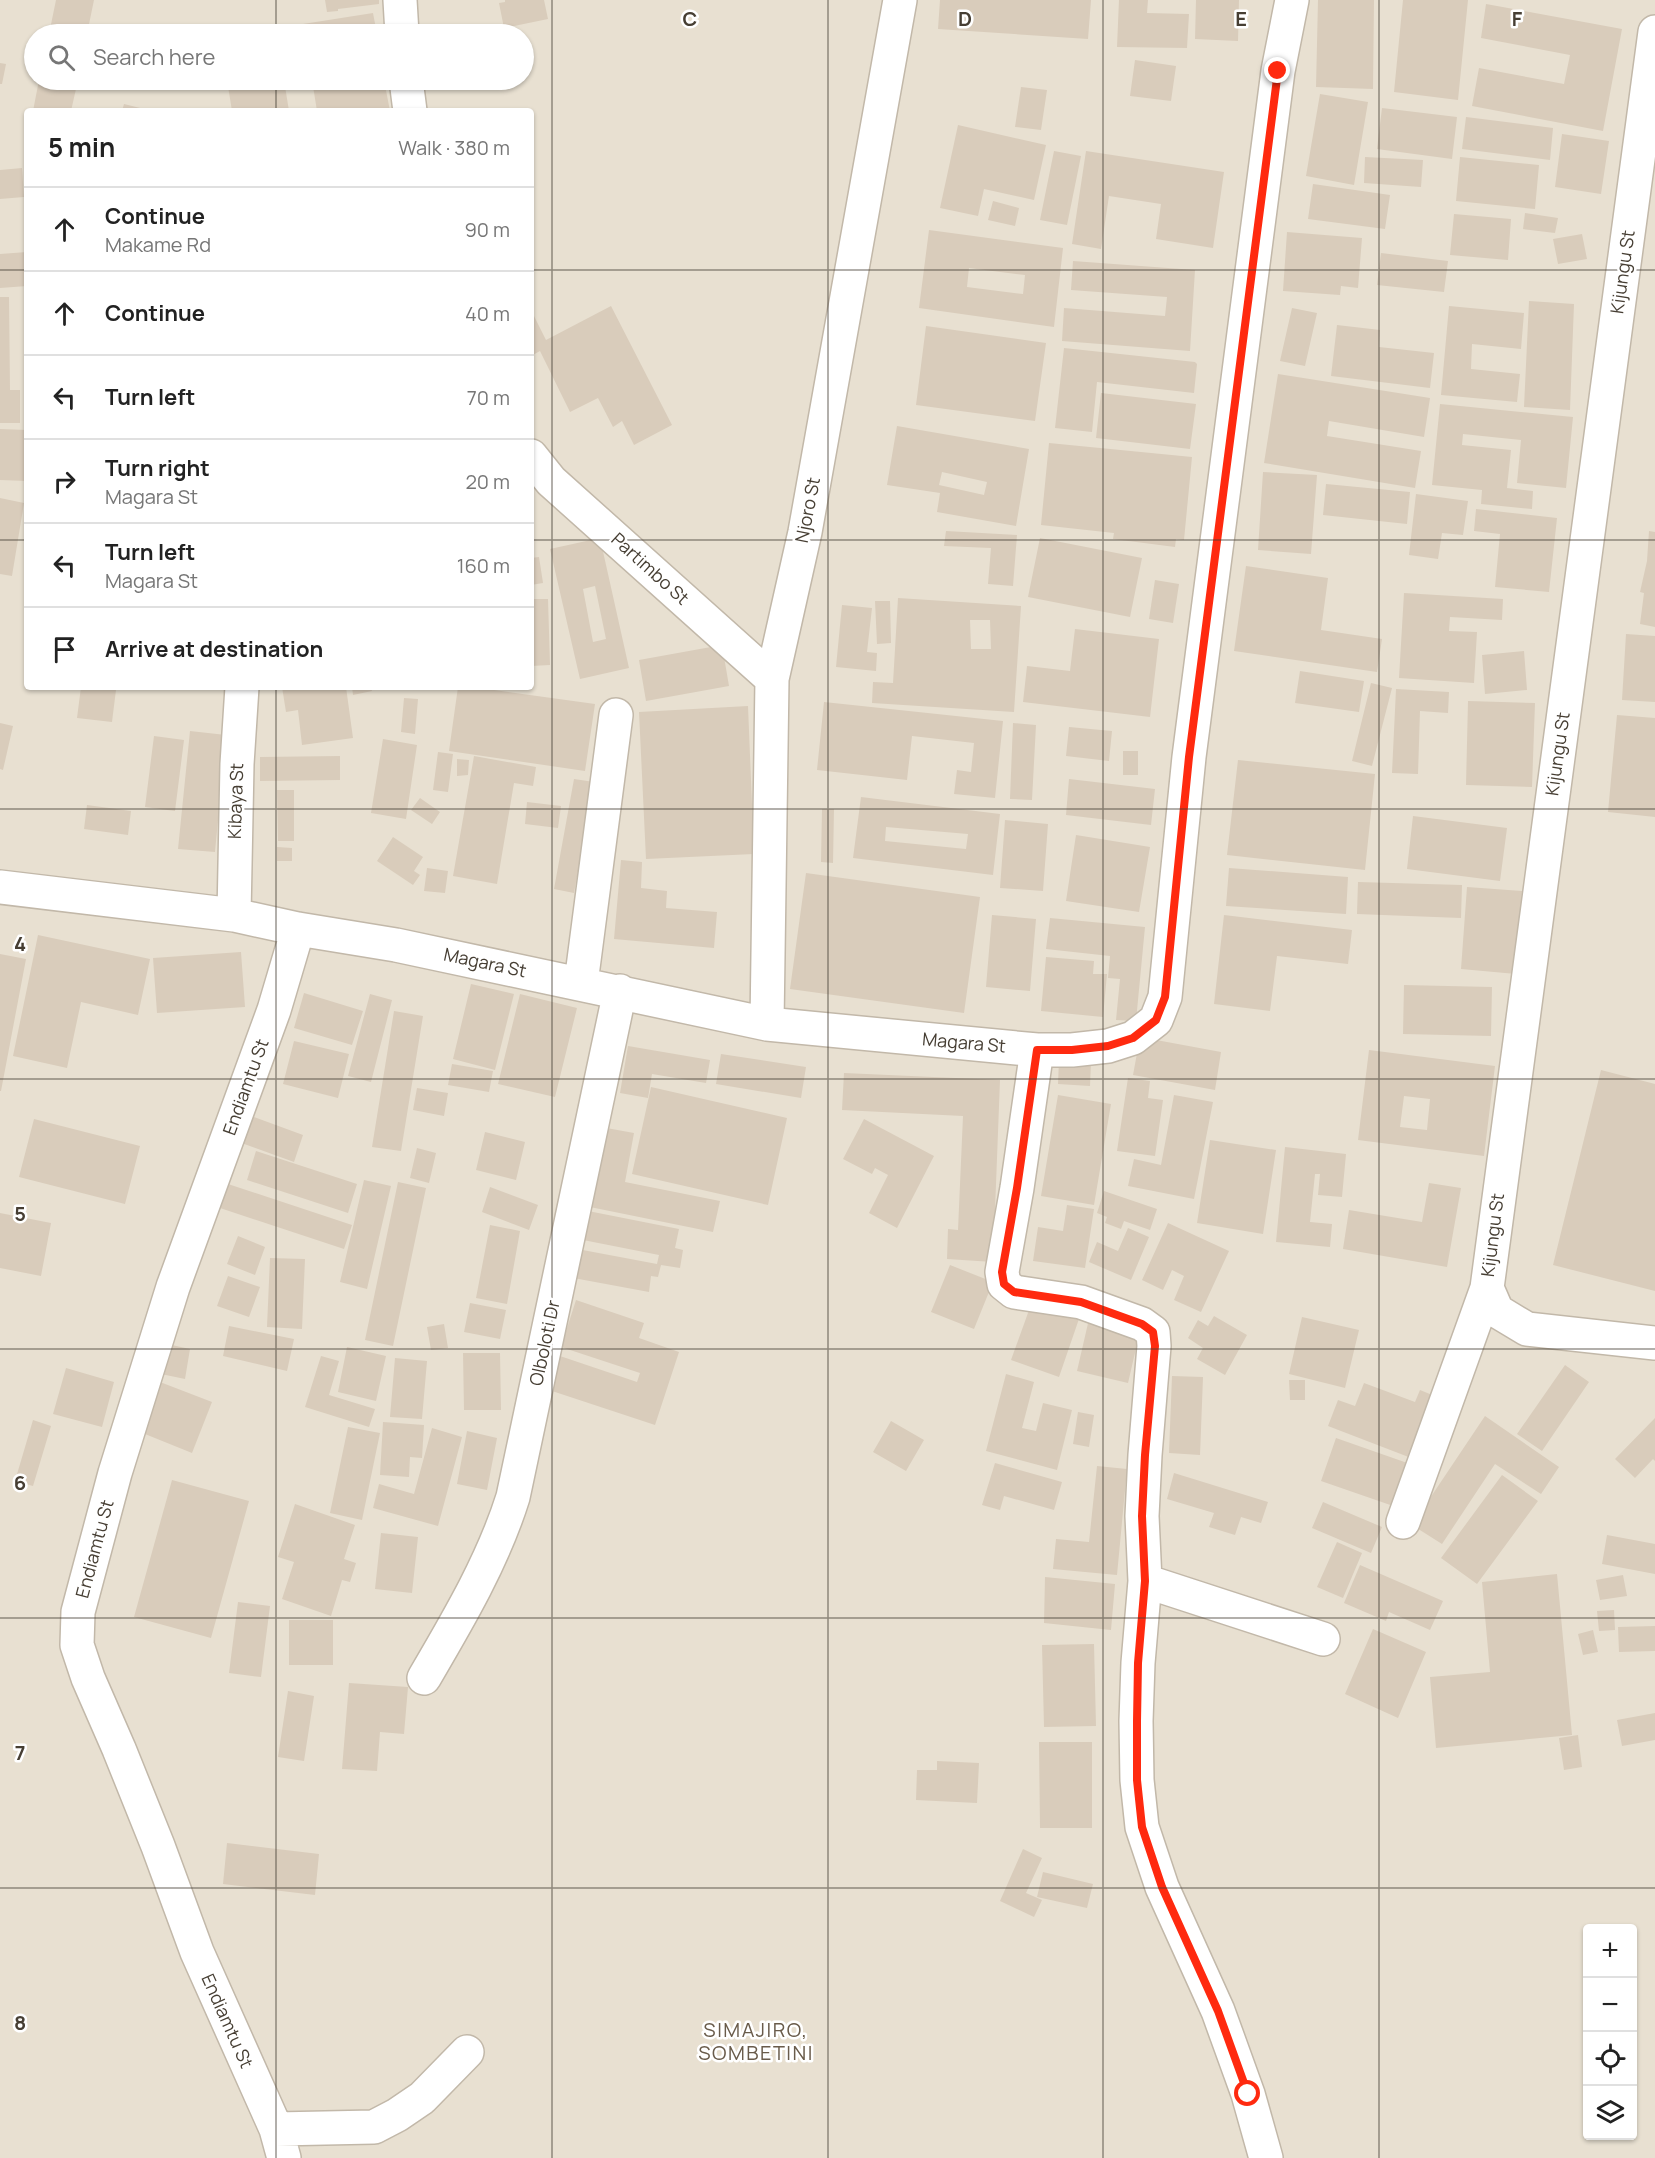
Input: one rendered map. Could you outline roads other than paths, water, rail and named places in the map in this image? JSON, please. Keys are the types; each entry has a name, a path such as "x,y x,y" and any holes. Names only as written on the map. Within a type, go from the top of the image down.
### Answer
{"street":[{"path":"400,0 401,24"},
{"name":"Njoro St","path":"768,1024 772,679 805,532 900,0"},
{"name":"Magara St","path":"0,887 234,915 298,929 396,945 768,1024 1037,1050 1072,1050 1108,1046 1133,1038 1156,1020 1165,997 1189,757 1278,71 1292,0"},
{"name":"Kijungu St","path":"1655,32 1487,1288 1497,1311 1527,1329 1655,1343"},
{"path":"407,90 410,108"},
{"name":"Partimbo St","path":"534,460 551,481 772,679"},
{"name":"Kibaya St","path":"234,915 237,764 242,690"},
{"path":"581,983 616,715"},
{"name":"Endiamtu St","path":"280,2144 197,1952 159,1846 88,1678 77,1645 78,1612 115,1473 174,1287 274,1010 298,929"},
{"name":"Olboloti Dr","path":"423,1678 460,1616 477,1582 505,1522 513,1497 620,992"},
{"path":"1037,1050 1002,1272 1004,1284 1014,1292 1081,1302 1142,1324 1153,1332 1155,1346 1142,1516 1145,1581 1138,1663 1137,1780 1142,1827 1162,1887 1218,2011 1248,2094 1266,2158"},
{"path":"1403,1522 1487,1288"},
{"path":"1145,1581 1323,1639"},
{"path":"280,2144 374,2127 398,2115 422,2098 467,2052"}],"district":[{"name":"SIMAJIRO, SOMBETINI","path":"756,2042"}]}
